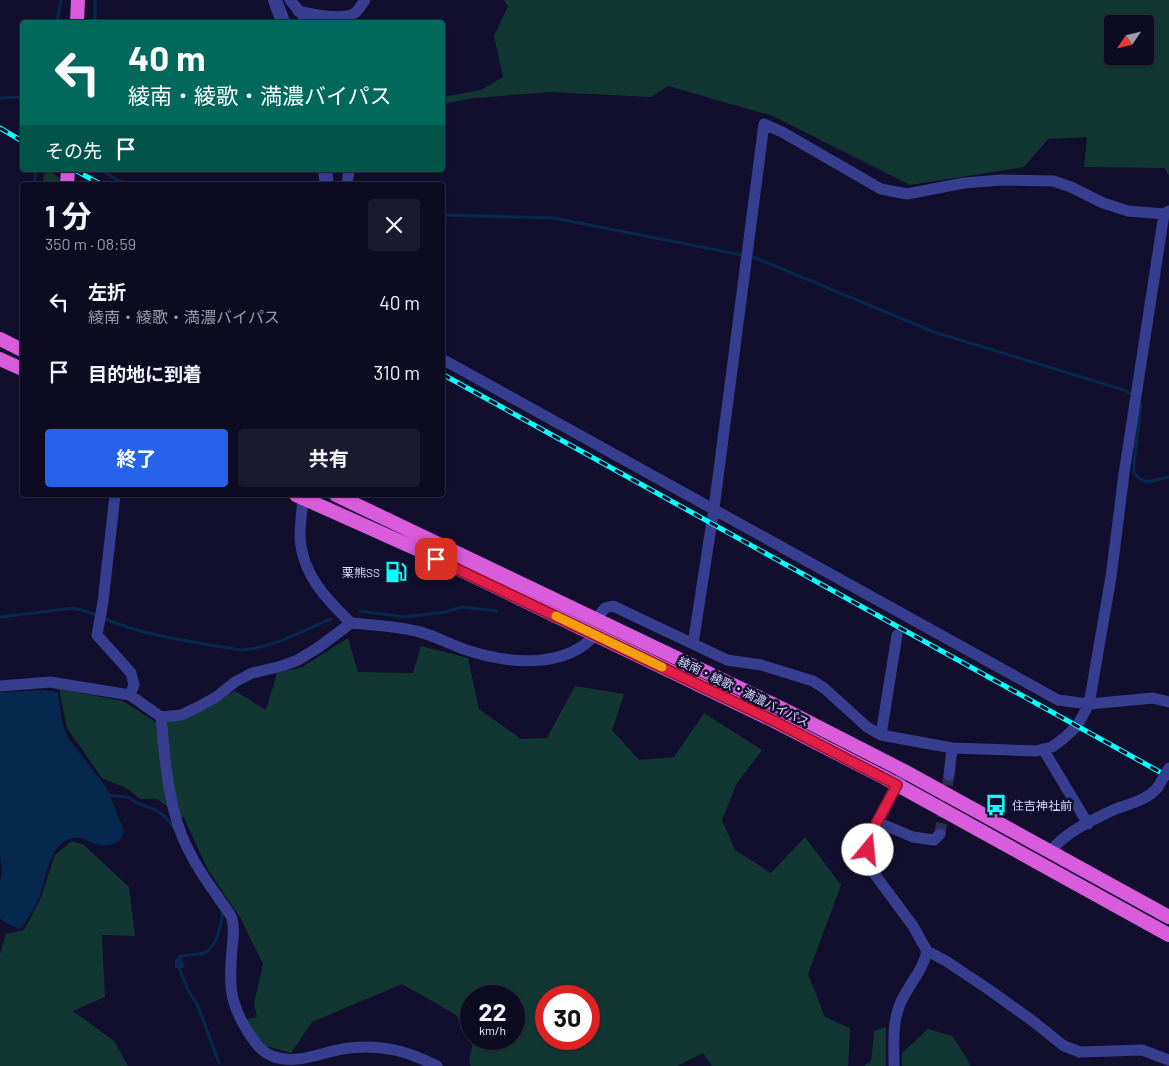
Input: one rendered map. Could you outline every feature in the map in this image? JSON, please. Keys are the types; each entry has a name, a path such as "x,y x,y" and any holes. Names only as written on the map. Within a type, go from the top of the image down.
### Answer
{"highway":[{"path":"77,20 78,0"},
{"path":"0,339 20,349"},
{"path":"0,358 20,368"},
{"name":"綾南・綾歌・満濃バイパス","path":"303,497 410,546 774,721 897,785 1169,935"},
{"name":"綾南・綾歌・満濃バイパス","path":"340,497 781,708 904,771 1169,917"}],"street":[{"path":"275,0 282,20"},
{"path":"290,0 306,20"},
{"path":"298,11 317,15 352,15 358,11 365,0"},
{"path":"596,619 605,608 613,606 726,660 761,665 813,681 824,688 867,727 881,735 952,748 1036,751 1052,746 1077,726 1089,704 1111,577 1124,474 1166,213 1128,211 1103,204 1071,187 1053,181 1001,180 964,183 907,194 893,192 881,189 782,132 764,124 714,508 693,644"},
{"path":"445,361 1058,700 1089,704 1134,698 1153,698 1169,702"},
{"path":"116,497 103,602 97,635 131,673 134,685 130,695"},
{"path":"301,497 300,538 308,570 315,584 327,599 351,623 416,631 473,652 522,661 552,658 569,653 587,644 596,635"},
{"path":"0,686 50,682 130,695 162,716 181,715 216,697 235,682 252,673 298,660 319,648 351,623"},
{"path":"881,735 897,635"},
{"path":"162,716 165,760 176,820 188,849 211,888 232,918 234,932 230,980 232,998 240,1018 257,1046 274,1056 285,1059 304,1059 350,1048 376,1047 413,1054 436,1066"},
{"path":"949,775 952,748"},
{"path":"1043,749 1088,824"},
{"path":"1050,852 1056,843 1088,824 1110,812 1152,795 1169,768"},
{"path":"904,771 877,822 869,843 870,866 877,879 913,926 927,951 988,988 1064,1046 1080,1052 1142,1050 1169,1060"},
{"path":"877,822 913,837 934,840 940,834"},
{"path":"894,1066 894,1025 900,1004 924,963 927,951"}],"green space":[{"path":"504,0 1169,0 1169,176 1165,168 1084,167 1087,137 1048,139 1024,167 910,185 773,116 668,86 651,97 550,92 474,98 445,104 445,97 481,90 503,77 494,36 508,6"},
{"path":"51,172 61,179 60,182 43,182 44,174"},
{"path":"348,638 358,672 413,673 421,646 468,658 479,709 521,739 547,738 575,686 624,694 612,730 639,760 674,757 704,713 762,750 737,783 722,820 735,850 771,873 805,837 841,885 808,974 825,1017 850,1028 848,1066 712,1066 703,1053 677,1066 471,1066 469,1061 471,1050 525,1050 525,985 460,985 460,1022 456,1015 402,984 312,1022 291,1053 263,1045 243,1020 257,1017 254,1003 263,964 241,919 208,870 184,818 157,799 140,799 128,789 102,778 67,728 59,689 123,701 157,723 198,712 235,691 266,710 277,673 302,667"},
{"path":"72,841 84,845 129,887 135,936 102,935 105,997 73,1011 114,1041 128,1066 0,1066 0,954 6,934 24,930 40,900 55,855"},
{"path":"886,1027 886,1066 864,1066 871,1061 874,1031"},
{"path":"928,1029 952,1036 970,1066 902,1066 902,1053"}],"water":[{"path":"44,690 58,692 62,721 68,738 106,787 124,830 117,842 109,845 95,844 77,838 65,841 59,846 54,852 41,893 23,926 19,929 0,918 0,880 2,873 0,855 0,692"},
{"path":"181,954 185,968 175,968 175,960"}],"waterway":[{"path":"57,20 61,0"},
{"path":"95,0 95,20"},
{"path":"0,98 20,97"},
{"path":"34,182 36,172"},
{"path":"104,172 121,182"},
{"path":"445,215 554,218 742,255"},
{"path":"753,257 934,332 1124,390 1130,394"},
{"path":"1140,404 1134,473 1140,479 1147,482 1169,477"},
{"path":"360,611 404,617 446,612 462,607 497,611"},
{"path":"0,617 74,608 94,614"},
{"path":"105,619 155,635 241,650 275,643 331,619"},
{"path":"107,795 128,797 139,804 154,809 162,814 174,827"},
{"path":"180,956 201,954 208,951 218,935 223,911"},
{"path":"178,965 188,990 198,1006 219,1063"}],"tunnel":[{"path":"940,834 949,775"}],"railway":[{"path":"0,128 20,140"},
{"path":"79,172 97,182"},
{"path":"445,376 1169,777"}],"slow traffic":[{"path":"556,616 662,667"}],"place":[{"name":"栗熊SS","path":"396,572"},
{"name":"住吉神社前","path":"996,805"}],"route":[{"path":"436,559 774,721 897,785 877,822 868,850"}]}
